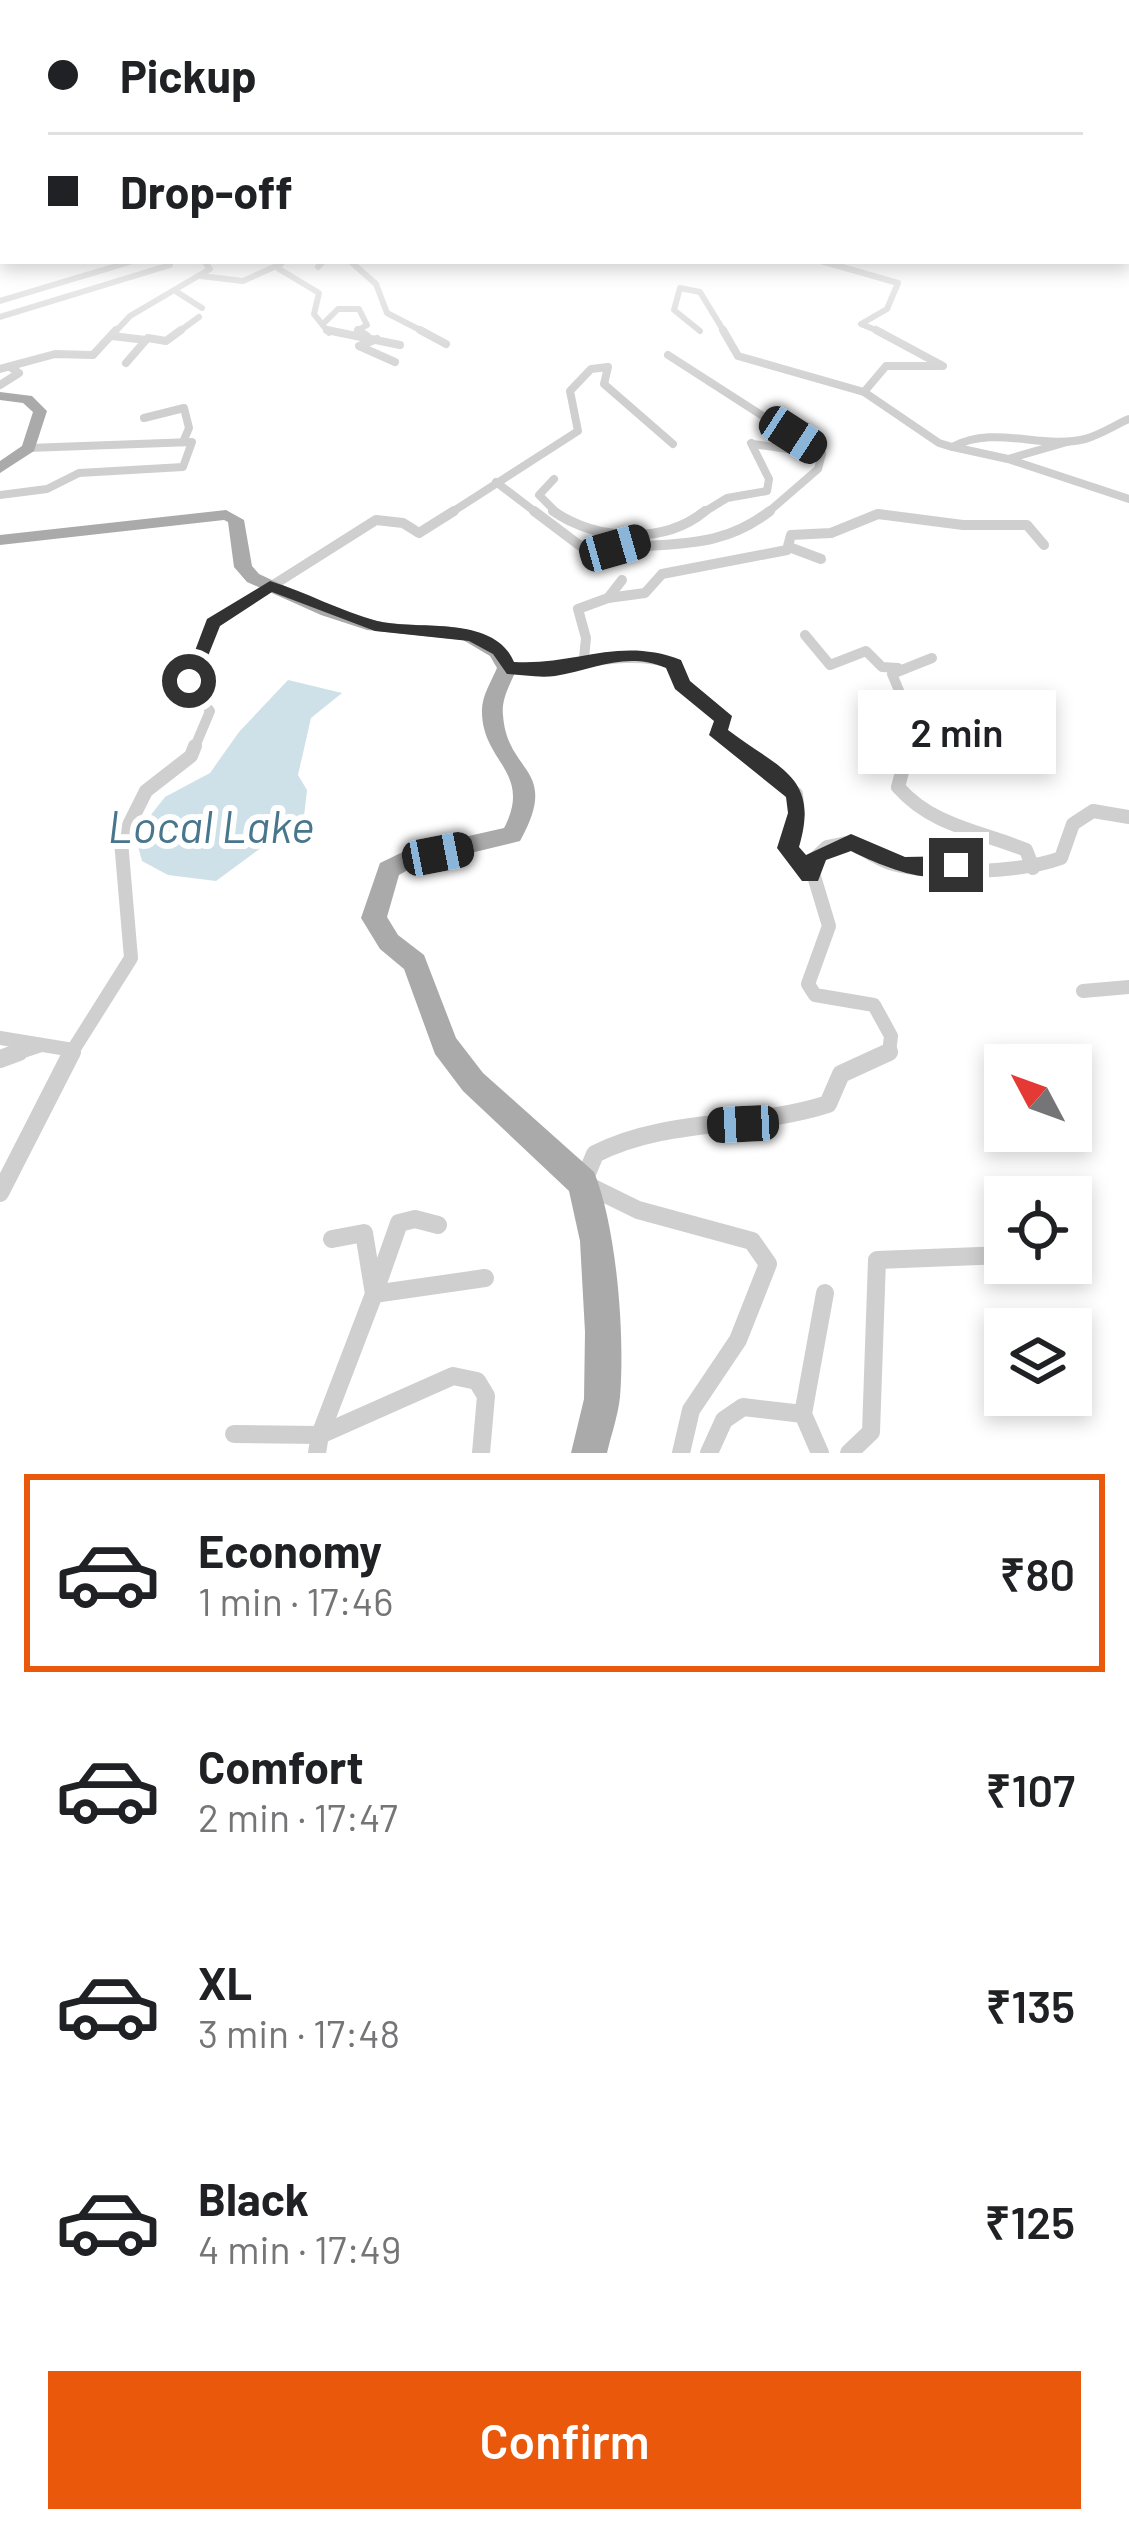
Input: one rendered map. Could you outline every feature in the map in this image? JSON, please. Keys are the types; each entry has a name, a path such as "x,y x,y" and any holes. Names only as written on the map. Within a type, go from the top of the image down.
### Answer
{"main road":[{"path":"0,395 38,403 29,448 0,468"},
{"path":"0,539 226,515 236,520 243,567 270,586 375,626 473,636 500,651 507,668 492,705 493,721 527,786 526,813 512,835 407,859 388,870 374,918 389,942 415,963 445,1045 472,1082 583,1184 596,1241 602,1332 602,1399 589,1453"}],"street":[{"path":"0,301 123,264"},
{"path":"5,368 55,354 93,356 130,316 201,276 210,269 206,264"},
{"path":"353,264 376,284 387,313 446,344"},
{"path":"832,264 898,283 887,310 861,324 911,345 943,366 886,366 864,392"},
{"path":"0,317 170,265"},
{"path":"201,276 220,284 280,265 317,290 314,314 330,334 373,337"},
{"path":"95,272 117,281"},
{"path":"700,332 676,316 680,288 700,292 712,305 738,356 864,392 907,424 952,447 1008,459 1129,499"},
{"path":"112,336 166,340 200,313 177,292"},
{"path":"325,322 338,309 359,309 367,325 358,330 400,345"},
{"path":"148,356 129,360 150,336"},
{"path":"373,337 359,346 370,355 395,362"},
{"path":"668,355 822,454"},
{"path":"0,1193 73,1050 131,958 121,841 146,790 191,756 210,711 189,681 213,623 376,520 403,523 419,533 578,430 570,391 600,366 610,370 604,384 673,444"},
{"path":"0,385 19,373 5,368"},
{"path":"144,418 184,408 189,428 183,442"},
{"path":"1008,459 1093,438 1129,419"},
{"path":"952,447 993,436 1067,442"},
{"path":"0,495 47,489 79,473 183,467 192,442 29,448"},
{"path":"554,479 539,495 554,512 605,532 673,530 703,518 720,501 767,491 769,479 752,443 822,454"},
{"path":"496,482 591,554 638,541 696,545 736,535 818,469 822,454"},
{"path":"789,547 790,535 832,533 883,514 957,524 1027,525 1044,545"},
{"path":"584,658 586,638 578,610 608,598 645,593 662,574 727,566 789,547 821,559"},
{"path":"608,598 622,580"},
{"path":"805,635 830,664 866,651 882,668 932,658"},
{"path":"507,668 553,671 584,658 626,653 674,664 682,684 725,720 716,730 796,794 798,813 788,848 810,875 827,910 829,926 808,984 815,995 874,1005 891,1036 889,1053 841,1074 828,1104 809,1112 620,1139 595,1154 583,1184 638,1210 752,1241 768,1264 739,1340 700,1390 681,1453"},
{"path":"898,668 892,674 914,726 898,787 932,818 994,834 1026,850 1033,868"},
{"path":"810,875 817,855 851,842 903,866 1033,868 1061,858 1073,824 1093,811 1129,817"},
{"path":"1083,991 1129,987"},
{"path":"0,1038 73,1050"},
{"path":"0,1059 42,1044"},
{"path":"318,1444 399,1223 415,1219 438,1226"},
{"path":"332,1239 364,1233 374,1294"},
{"path":"849,1453 872,1432 877,1260 984,1256"},
{"path":"374,1294 485,1278"},
{"path":"820,1453 803,1414 825,1293"},
{"path":"234,1434 318,1444 453,1376 477,1381 486,1396 481,1453"},
{"path":"709,1453 717,1427 732,1408 746,1404 803,1414"}],"water":[{"name":"Local Lake","path":"288,680 342,693 311,718 298,775 307,790 304,816 216,881 168,875 142,861 135,835 165,797 210,773 239,732"}],"route":[{"path":"189,681 213,623 270,586 375,626 473,636 500,651 507,668 553,671 610,654 658,658 674,664 682,684 725,720 716,730 796,794 798,813 788,848 810,875 810,863 826,847 851,842 903,866 956,865"}]}
